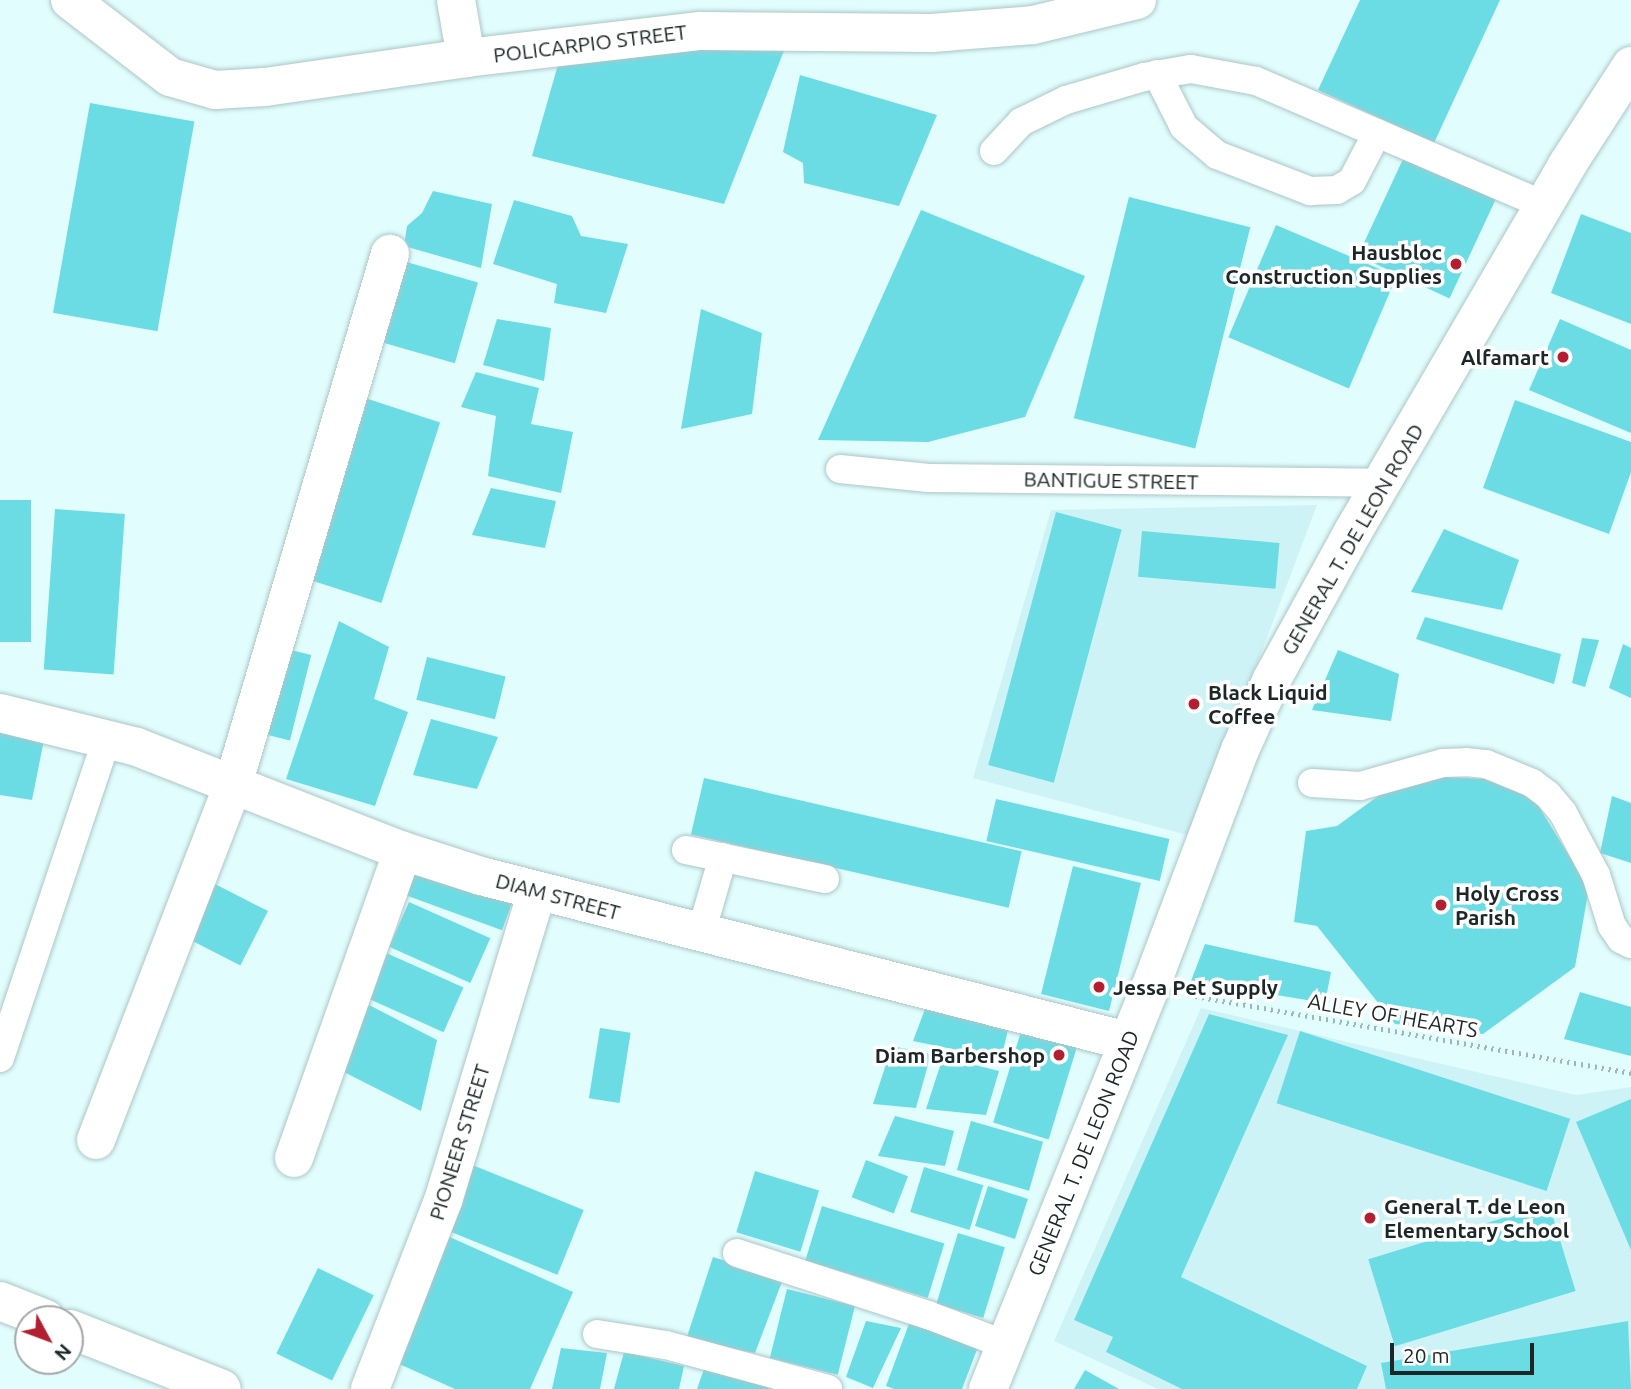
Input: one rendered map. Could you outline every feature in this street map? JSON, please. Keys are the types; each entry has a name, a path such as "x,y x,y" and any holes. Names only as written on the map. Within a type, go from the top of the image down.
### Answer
{"street":[{"name":"POLICARPIO STREET","path":"70,0 170,77 215,90 265,87 466,58 704,15 932,33 1033,25 1137,0"},
{"path":"456,0 466,58"},
{"name":"GENERAL T. DE LEON ROAD","path":"988,1389 1150,988 1235,762 1271,681 1382,483 1544,205 1631,66"},
{"path":"96,1140 233,785 390,254"},
{"name":"DIAM STREET","path":"0,713 137,747 403,850 537,892 1127,1041"},
{"path":"294,1158 403,850"},
{"name":"PIONEER STREET","path":"370,1389 443,1201 537,892"},
{"path":"84,1335 222,1389"}],"lane":[{"path":"994,151 1021,122 1066,100 1157,74 1191,69 1256,81 1544,205"},
{"path":"1157,74 1184,127 1217,155 1310,191 1337,190 1352,181 1377,133"},
{"name":"BANTIGUE STREET","path":"840,470 929,478 1382,483"},
{"path":"0,1058 107,739"},
{"path":"1312,783 1360,786 1443,763 1466,762 1486,764 1532,783 1548,795 1563,813 1596,875 1612,926 1621,939 1631,944"},
{"path":"686,850 825,879"},
{"path":"701,933 723,857"},
{"path":"737,1253 928,1315 1006,1345"},
{"path":"597,1334 666,1346 828,1389"}],"path":[{"name":"ALLEY OF HEARTS","path":"1150,988 1631,1073"}],"shaded area":[{"path":"1317,505 1195,837 973,778 1051,510"},
{"name":"General T. de Leon Elementary School","path":"1201,1008 1576,1095 1631,1087 1631,1389 1158,1389 1054,1341"}],"building":[{"path":"1360,0 1500,0 1434,143 1318,90"},
{"path":"785,48 724,204 532,156 559,61 645,51"},
{"path":"800,75 937,115 899,206 804,183 803,163 783,152"},
{"path":"90,103 194,121 157,331 53,313"},
{"path":"1404,157 1496,200 1449,298 1358,256"},
{"path":"433,191 492,204 481,268 404,246 407,226 422,213"},
{"path":"1129,197 1250,227 1195,448 1074,418"},
{"path":"514,200 572,216 581,236 628,244 606,313 554,303 557,284 493,264"},
{"path":"921,210 1085,276 1025,417 928,442 818,440"},
{"path":"1581,214 1631,233 1631,324 1551,293"},
{"path":"1276,225 1397,276 1349,388 1228,337"},
{"path":"403,261 478,282 455,363 380,342"},
{"path":"701,309 762,333 752,414 681,429"},
{"path":"497,319 551,328 544,381 483,365"},
{"path":"1560,319 1631,350 1631,433 1529,390"},
{"path":"476,372 539,388 531,424 573,432 561,493 488,476 496,416 461,407"},
{"path":"365,398 440,422 381,603 306,579"},
{"path":"1515,400 1631,442 1631,472 1609,534 1483,488"},
{"path":"491,488 556,501 545,548 472,535"},
{"path":"0,500 31,500 31,642 0,642"},
{"path":"55,509 125,514 114,674 44,670"},
{"path":"1056,512 1122,530 1054,783 988,765"},
{"path":"1444,529 1519,560 1502,610 1411,592"},
{"path":"1142,531 1279,543 1275,589 1138,577"},
{"path":"1425,617 1561,654 1554,684 1416,639"},
{"path":"339,621 389,647 374,699 408,712 375,806 286,779"},
{"path":"1582,638 1599,640 1585,687 1572,683"},
{"path":"1623,644 1631,648 1631,698 1609,688"},
{"path":"287,649 311,655 290,740 266,734"},
{"path":"1338,650 1399,674 1391,721 1312,710"},
{"path":"427,657 506,677 495,719 416,700"},
{"path":"431,719 498,737 477,789 413,775"},
{"path":"0,727 45,735 32,800 0,795"},
{"name":"Holy Cross Parish","path":"1407,775 1523,781 1589,888 1575,967 1483,1034 1395,1024 1317,926 1294,922 1306,831 1337,826"},
{"path":"704,778 1022,851 1009,908 691,835"},
{"path":"1612,796 1631,803 1631,863 1600,853"},
{"path":"996,799 1169,839 1160,881 986,841"},
{"path":"417,860 515,896 502,930 404,895"},
{"path":"1073,866 1141,883 1109,1011 1041,994"},
{"path":"211,882 268,911 240,965 183,936"},
{"path":"409,902 490,938 470,983 389,947"},
{"path":"1205,944 1331,972 1325,1003 1191,981"},
{"path":"384,952 463,987 444,1032 364,997"},
{"path":"1580,992 1631,1007 1631,1056 1564,1039"},
{"path":"369,1005 437,1040 421,1111 336,1068"},
{"path":"925,1009 1008,1030 1001,1059 913,1041"},
{"path":"1209,1014 1288,1035 1181,1277 1367,1366 1357,1389 1182,1389 1106,1352 1113,1337 1074,1320"},
{"path":"1023,1025 1078,1042 1049,1140 993,1123"},
{"path":"600,1028 631,1033 620,1103 589,1098"},
{"path":"1300,1031 1570,1119 1547,1191 1277,1103"},
{"path":"892,1046 931,1054 916,1108 873,1104"},
{"path":"943,1057 999,1071 986,1115 926,1109"},
{"path":"1631,1099 1631,1250 1576,1122"},
{"path":"895,1116 954,1131 945,1166 878,1156"},
{"path":"971,1121 1043,1142 1029,1191 957,1170"},
{"path":"866,1160 908,1176 894,1213 852,1197"},
{"path":"465,1162 584,1210 557,1275 439,1227"},
{"path":"924,1167 983,1185 970,1230 910,1212"},
{"path":"755,1171 819,1191 800,1252 736,1232"},
{"path":"988,1186 1028,1199 1015,1239 975,1226"},
{"path":"1549,1204 1576,1291 1395,1346 1368,1259"},
{"path":"822,1206 944,1243 928,1298 805,1261"},
{"path":"958,1233 1005,1247 983,1318 936,1304"},
{"path":"443,1234 573,1292 530,1389 455,1389 388,1359"},
{"path":"713,1257 783,1279 755,1353 686,1340"},
{"path":"318,1268 374,1295 332,1381 276,1353"},
{"path":"787,1289 855,1306 838,1375 770,1358"},
{"path":"913,1313 981,1339 962,1389 894,1389 886,1386"},
{"path":"866,1321 901,1328 873,1388 846,1377"},
{"path":"1628,1321 1631,1389 1386,1389 1381,1363"},
{"path":"561,1348 607,1353 600,1389 552,1389"},
{"path":"624,1352 684,1366 679,1389 614,1389"},
{"path":"704,1369 780,1389 697,1389"},
{"path":"1085,1370 1119,1389 1074,1389"}],"place":[{"name":"Hausbloc Construction Supplies","path":"1456,264"},
{"name":"Alfamart","path":"1563,357"},
{"name":"Black Liquid Coffee","path":"1194,704"},
{"name":"Holy Cross Parish","path":"1441,905"},
{"name":"Jessa Pet Supply","path":"1099,987"},
{"name":"Diam Barbershop","path":"1059,1055"},
{"name":"General T. de Leon Elementary School","path":"1370,1218"}]}
